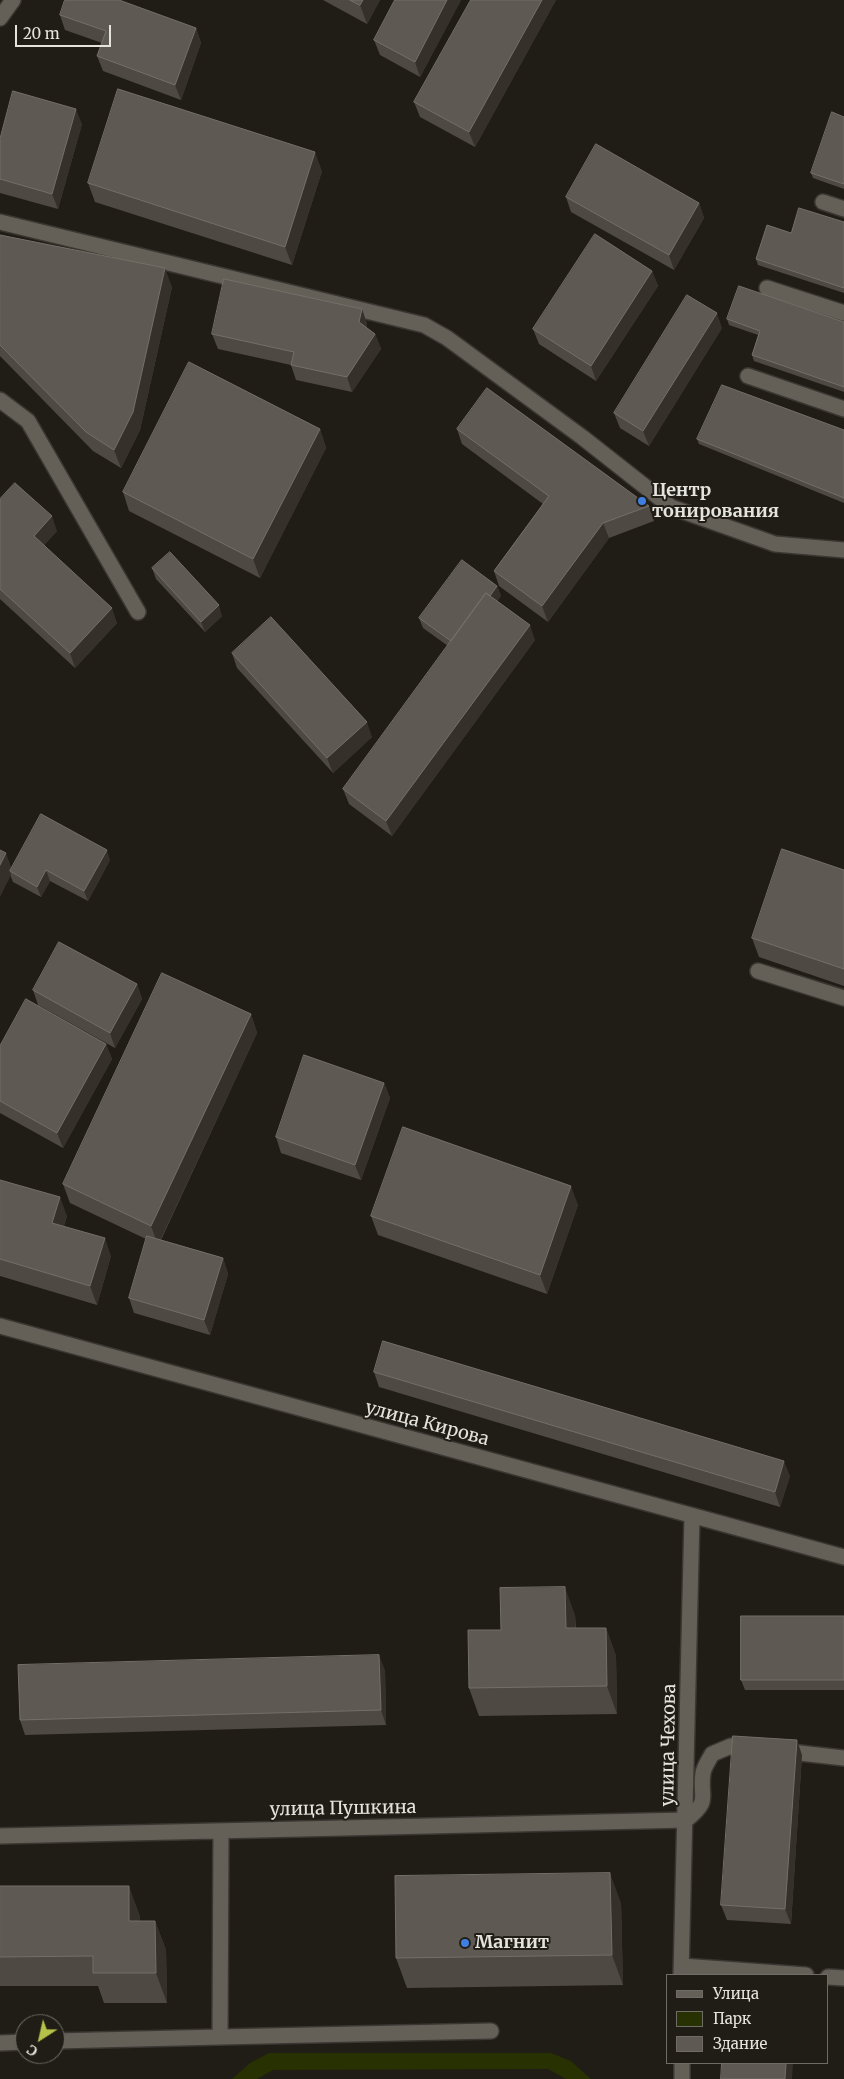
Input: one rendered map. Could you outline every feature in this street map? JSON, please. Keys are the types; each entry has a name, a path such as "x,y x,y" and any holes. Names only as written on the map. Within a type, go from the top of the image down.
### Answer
{"street":[{"path":"0,18 12,0"},
{"path":"823,202 844,210"},
{"path":"0,222 424,325 447,338 582,437 671,507 775,544 844,550"},
{"path":"767,288 844,313"},
{"path":"748,376 844,409"},
{"path":"0,400 28,421 138,612"},
{"path":"758,971 844,998"},
{"name":"улица Кирова","path":"0,1326 844,1557"},
{"name":"улица Чехова","path":"681,1970 692,1516"},
{"path":"686,1820 700,1809 704,1794 703,1772 712,1754 730,1746 844,1758"},
{"name":"улица Пушкина","path":"0,1836 686,1820"},
{"path":"220,2037 221,1831"},
{"path":"681,1970 781,1974"},
{"path":"829,1977 844,1978"},
{"path":"65,2041 491,2031"},
{"path":"0,2043 15,2042"},
{"path":"682,2064 682,2079"}],"green space":[{"path":"269,2053 551,2053 571,2061 591,2079 566,2079 548,2069 273,2070 257,2079 232,2079 250,2063"}],"building":[{"path":"65,0 119,0 196,28 175,85 97,56 106,31 60,15"},
{"path":"350,0 363,0 360,5"},
{"path":"395,0 447,0 415,62 374,40"},
{"path":"471,0 542,0 469,132 414,102"},
{"path":"118,89 315,152 285,247 88,183"},
{"path":"13,91 76,109 52,194 0,179 0,139"},
{"path":"832,112 844,117 844,184 811,173"},
{"path":"596,144 699,203 669,255 566,197"},
{"path":"799,208 844,222 844,288 756,259 767,225 791,233"},
{"path":"595,234 652,271 591,366 533,329"},
{"path":"0,235 165,268 133,412 114,450 86,432 0,345"},
{"path":"224,279 362,309 359,322 375,334 347,377 291,365 294,352 212,334"},
{"path":"739,286 844,322 844,387 752,355 760,331 727,319"},
{"path":"687,295 717,313 643,431 614,413"},
{"path":"189,362 320,429 253,559 123,492"},
{"path":"722,385 844,430 844,498 697,439"},
{"path":"487,388 649,506 603,523 542,606 494,571 549,496 457,429"},
{"path":"15,483 52,516 34,536 112,608 70,653 0,589 0,499"},
{"path":"170,552 219,605 201,622 152,568"},
{"path":"462,560 497,586 490,596 486,593 451,641 419,618"},
{"path":"486,593 530,625 386,821 343,789"},
{"path":"271,617 367,722 327,758 232,653"},
{"path":"41,814 107,850 84,891 46,870 37,887 10,871"},
{"path":"782,849 844,870 844,969 752,938"},
{"path":"0,850 6,853 0,865"},
{"path":"59,942 137,984 110,1033 33,990"},
{"path":"162,973 251,1014 151,1226 63,1184"},
{"path":"26,999 106,1044 57,1133 0,1101 0,1046"},
{"path":"304,1055 384,1083 355,1165 276,1137"},
{"path":"403,1127 571,1186 540,1275 371,1216"},
{"path":"0,1180 60,1197 52,1223 105,1238 90,1286 0,1259"},
{"path":"147,1236 223,1258 204,1320 129,1298"},
{"path":"383,1341 784,1461 775,1492 374,1372"},
{"path":"565,1587 566,1628 606,1628 607,1686 469,1688 468,1630 501,1630 500,1588"},
{"path":"741,1616 844,1616 844,1680 741,1680"},
{"path":"379,1655 381,1710 20,1720 18,1665"},
{"path":"733,1736 797,1740 785,1909 721,1905"},
{"path":"610,1873 612,1955 396,1958 395,1876"},
{"path":"0,1886 129,1886 129,1921 155,1921 156,1973 93,1973 93,1956 0,1957"},
{"path":"722,2064 786,2064 785,2079 721,2079"}],"place":[{"name":"Центр тонирования","path":"642,501"},
{"name":"Магнит","path":"465,1943"}]}
